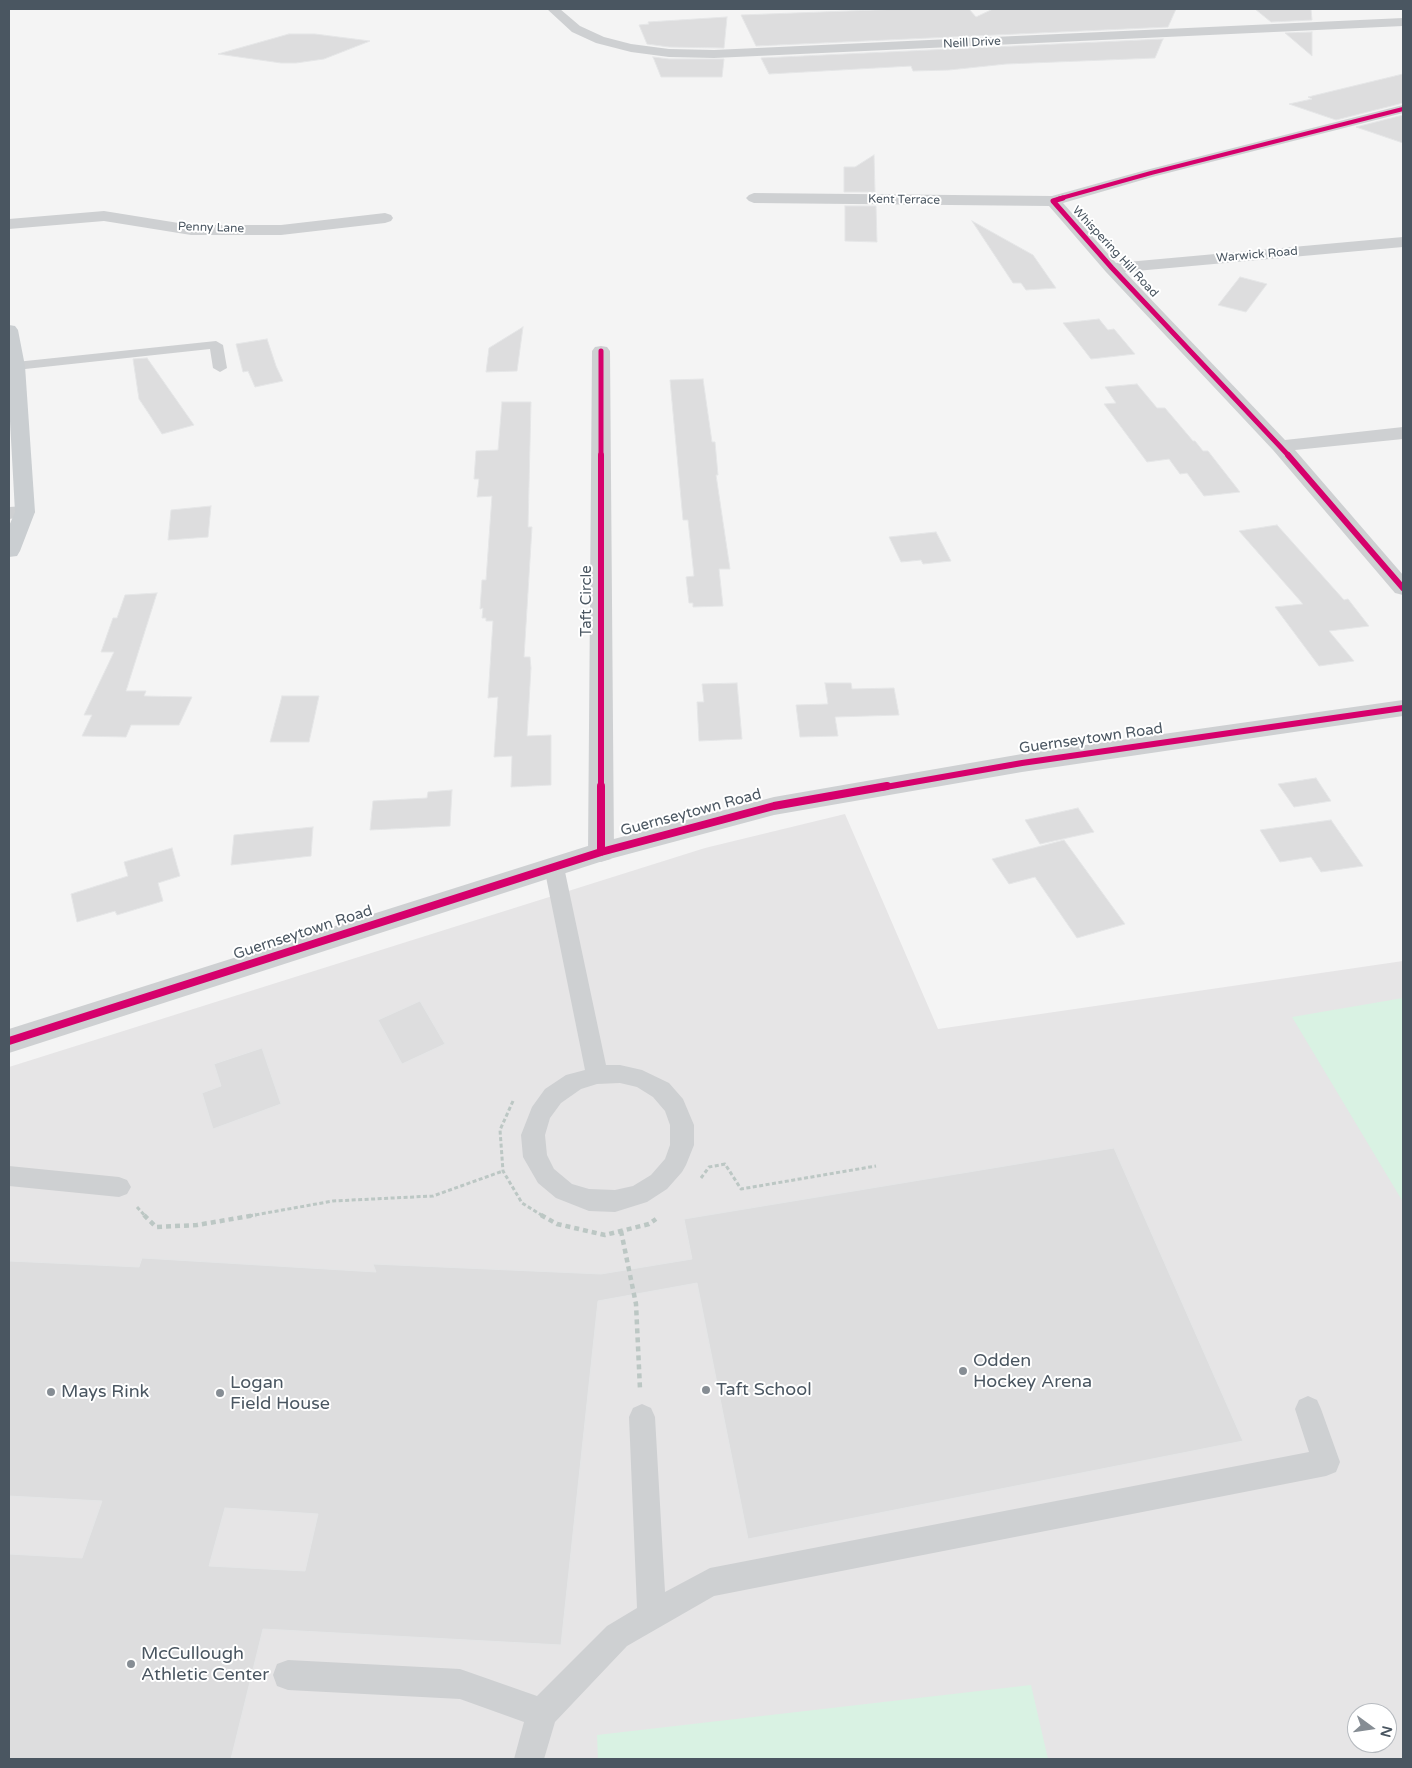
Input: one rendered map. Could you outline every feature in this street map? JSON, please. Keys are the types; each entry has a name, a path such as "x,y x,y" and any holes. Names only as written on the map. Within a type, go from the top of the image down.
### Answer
{"main road":[{"path":"9,330 16,366 17,512 9,551"}],"street":[{"name":"Neill Drive","path":"553,9 576,29 600,40 631,48 669,53 825,50 1403,22"},
{"name":"Whispering Hill Road","path":"1403,109 1151,173 1053,201 1112,268 1150,306 1280,446 1403,588"},
{"name":"Kent Terrace","path":"754,198 1053,201"},
{"name":"Penny Lane","path":"9,224 104,216 191,230 281,230 385,218"},
{"name":"Warwick Road","path":"1112,268 1403,242"},
{"name":"Taft Circle","path":"601,351 601,852"},
{"path":"1280,446 1403,433"},
{"name":"Guernseytown Road","path":"9,1041 601,852 774,806 1022,762 1403,708"}],"lane":[{"path":"16,366 216,345 220,368"},
{"path":"554,867 597,1075"},
{"path":"620,1074 642,1079 662,1090 675,1106 682,1125 682,1145 674,1165 659,1182 639,1195 615,1201 589,1200 564,1191 546,1176 535,1157 533,1135 540,1114 553,1096 574,1082 597,1075 620,1074"},
{"path":"9,1176 119,1187"},
{"path":"528,1759 542,1714 617,1636 710,1582 1326,1462 1308,1409"},
{"path":"642,1417 652,1615"},
{"path":"288,1675 460,1684 542,1714"}],"path":[{"path":"119,1187 156,1227 197,1225 333,1201 433,1196 504,1171"},
{"path":"621,1231 636,1304 642,1417"}],"shaded area":[{"name":"Taft School","path":"845,814 938,1029 1403,961 1403,1759 9,1759 9,1067 705,848"}],"green space":[{"path":"1403,998 1403,1202 1292,1017"},
{"path":"1031,1685 1048,1759 598,1759 597,1735"}],"building":[{"path":"902,9 969,9 976,17 993,9 1176,9 1168,27 756,46 741,15"},
{"path":"1255,9 1311,9 1312,20 1271,22"},
{"path":"727,17 724,48 669,47 647,44 639,25 649,24 648,22"},
{"path":"1312,32 1312,56 1285,33"},
{"path":"289,34 315,34 370,41 324,59 296,63 281,63 218,54"},
{"path":"1163,39 1155,58 1006,64 949,70 913,71 911,66 769,74 761,58"},
{"path":"653,57 669,59 724,59 722,77 661,77"},
{"path":"1403,74 1403,103 1336,120 1289,104 1312,99 1308,97"},
{"path":"1403,115 1403,143 1356,127"},
{"path":"874,155 875,192 844,192 844,167 855,167"},
{"path":"845,206 876,206 877,242 845,241"},
{"path":"972,221 1033,255 1056,288 1026,290 1021,283 1013,283"},
{"path":"1240,277 1267,284 1246,312 1218,305"},
{"path":"1099,319 1108,330 1114,329 1135,354 1091,359 1063,323"},
{"path":"523,327 517,371 486,372 489,348"},
{"path":"267,339 283,381 255,387 248,371 243,372 236,344"},
{"path":"147,358 194,425 162,434 139,399 133,359"},
{"path":"703,379 712,442 715,442 718,475 716,475 730,569 719,569 723,606 693,607 693,603 689,603 686,577 694,576 688,520 683,520 670,380"},
{"path":"1137,384 1157,408 1165,408 1203,451 1208,451 1240,492 1204,496 1187,473 1180,474 1169,459 1147,462 1104,404 1116,403 1105,387"},
{"path":"502,402 531,402 528,527 532,527 524,657 530,657 531,668 527,736 551,735 551,785 511,787 512,756 494,757 498,697 488,698 493,621 486,621 486,618 482,618 483,608 480,609 482,580 486,580 492,496 477,497 479,479 474,479 476,451 498,450"},
{"path":"211,506 208,537 168,540 171,510"},
{"path":"1277,525 1344,600 1348,599 1369,626 1329,631 1354,661 1319,666 1275,607 1303,604 1239,531"},
{"path":"936,532 951,561 923,564 921,560 901,562 889,537"},
{"path":"157,593 126,691 146,691 144,696 192,697 179,725 131,725 126,737 82,736 92,715 84,715 114,652 101,652 113,618 117,618 125,595"},
{"path":"737,683 742,739 699,741 697,702 704,702 702,684"},
{"path":"825,683 851,683 852,689 894,688 899,715 835,717 838,736 800,737 796,705 828,704"},
{"path":"282,696 319,696 309,742 270,742"},
{"path":"1316,778 1331,801 1294,807 1278,784"},
{"path":"452,790 450,826 370,830 373,801 427,798 428,792"},
{"path":"1078,808 1094,832 1040,844 1025,820"},
{"path":"1331,820 1363,866 1321,872 1311,857 1280,862 1260,830"},
{"path":"313,827 311,856 231,865 234,835"},
{"path":"1064,840 1125,924 1077,938 1035,877 1009,884 992,859"},
{"path":"172,848 180,876 158,883 163,901 117,915 115,911 77,922 71,894 128,876 124,862"},
{"path":"420,1001 445,1044 402,1064 378,1020"},
{"path":"262,1048 281,1104 213,1129 202,1093 221,1086 214,1064"},
{"path":"1114,1148 1243,1441 748,1539 697,1283 598,1301 561,1645 263,1629 231,1759 9,1759 9,1554 82,1558 102,1501 9,1496 9,1261 139,1267 142,1258 376,1272 373,1264 601,1274 692,1259 684,1219","holes":["225,1508 318,1514 305,1571 209,1566"]}],"cycle path":[{"path":"1403,109 1151,173 1053,201 1112,268 1280,446 1403,588"},
{"path":"601,351 601,852"},
{"path":"9,1041 601,852 774,806 1022,763 1403,708"}],"place":[{"name":"Odden Hockey Arena","path":"963,1371"},
{"name":"Taft School","path":"706,1390"},
{"name":"Mays Rink","path":"51,1392"},
{"name":"Logan Field House","path":"220,1393"},
{"name":"McCullough Athletic Center","path":"131,1664"}]}
